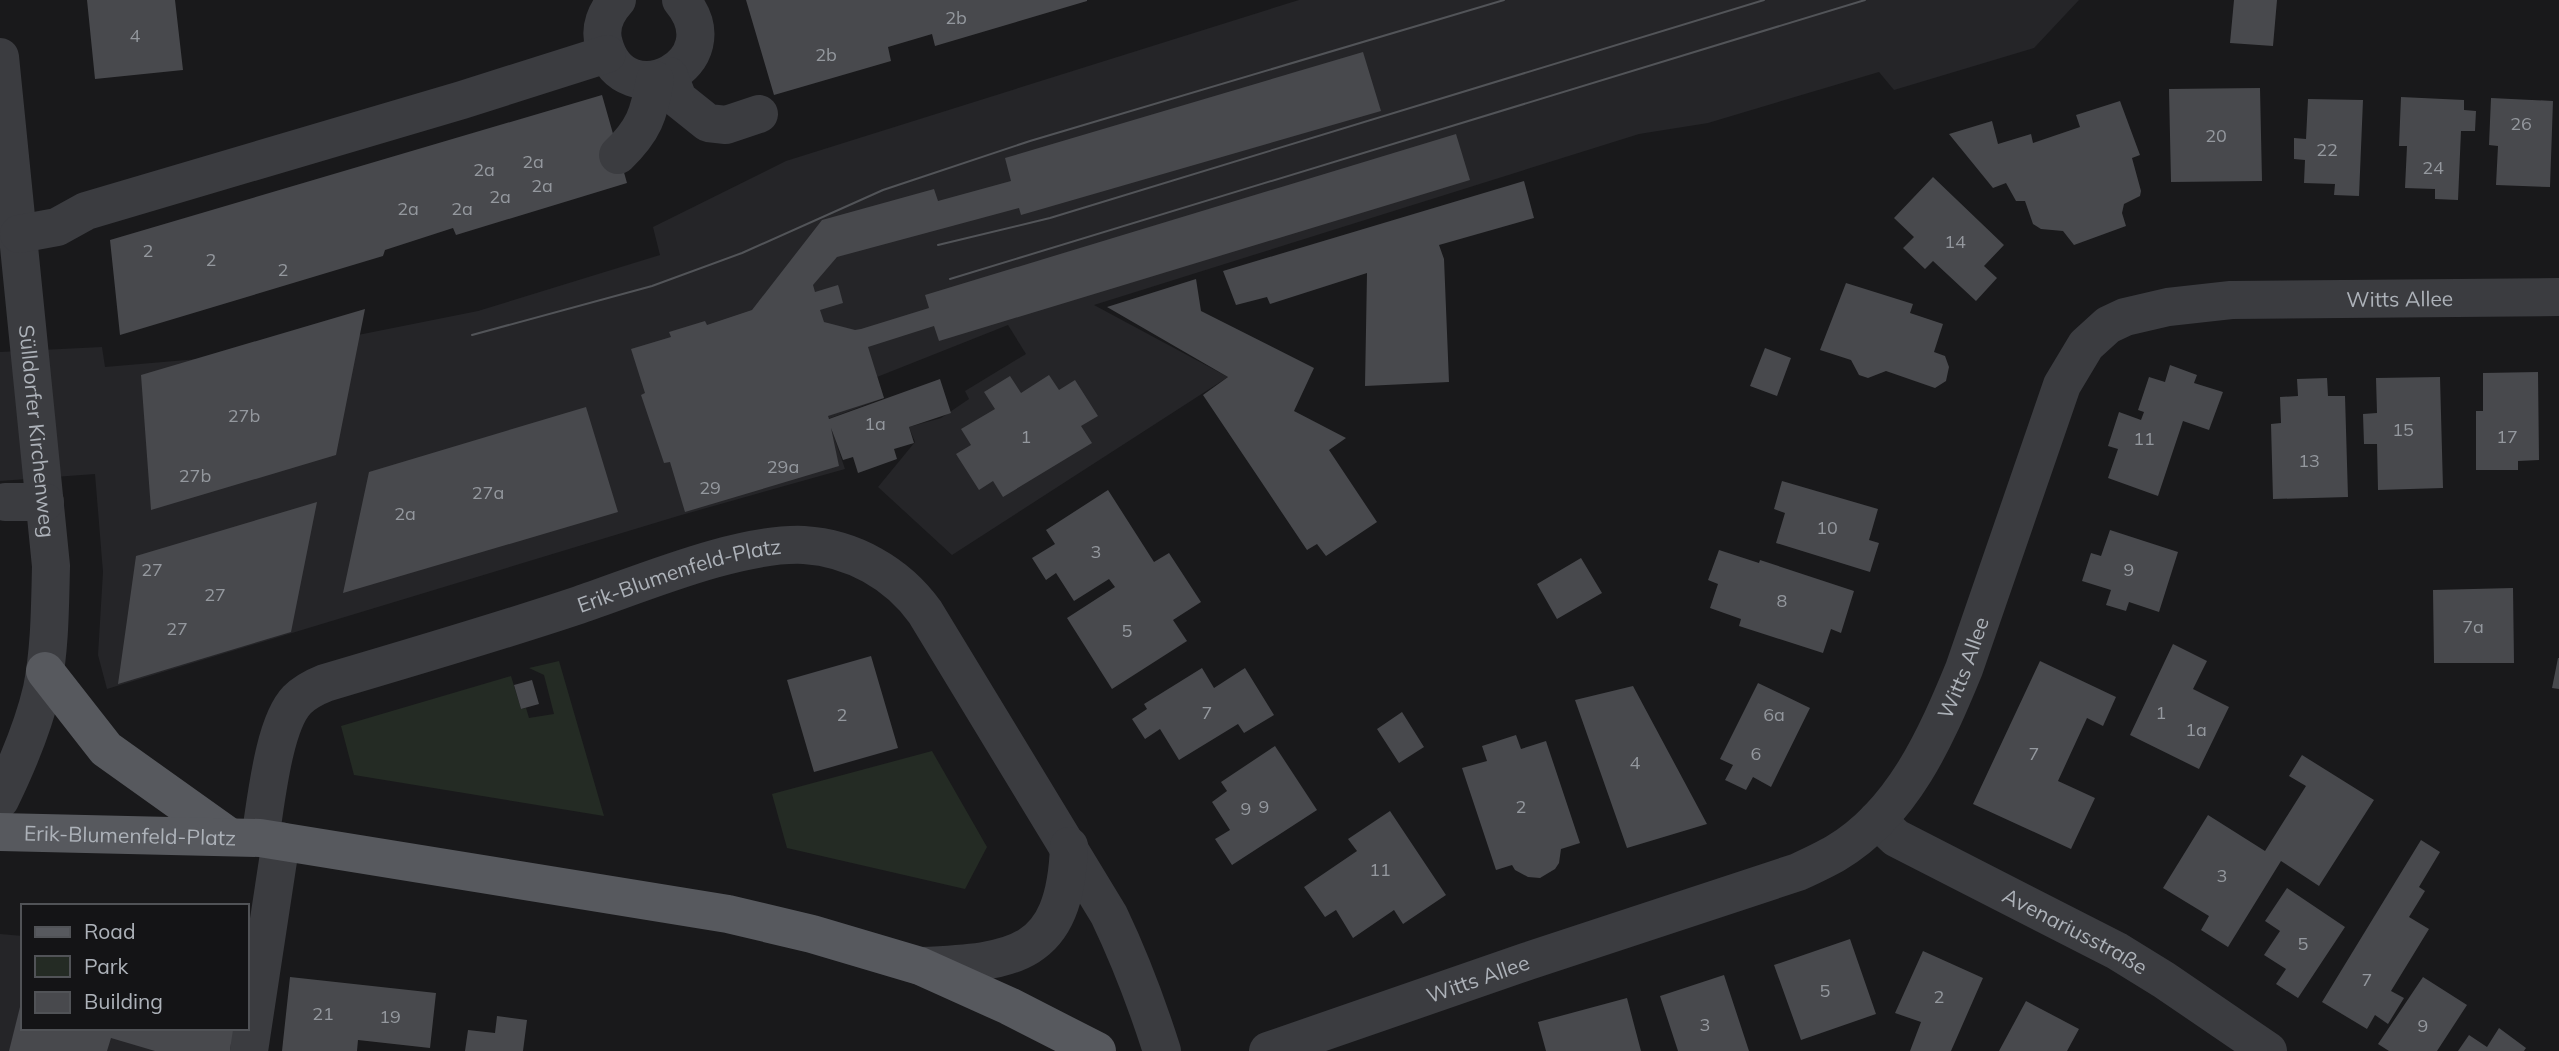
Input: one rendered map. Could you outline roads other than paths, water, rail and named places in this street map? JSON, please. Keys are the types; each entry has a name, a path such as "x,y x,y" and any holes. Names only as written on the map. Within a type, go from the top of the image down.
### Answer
{"main road":[{"path":"44,671 106,749 256,839"},
{"name":"Erik-Blumenfeld-Platz","path":"0,832 256,839 728,914 812,933 920,965 1097,1051"}],"street":[{"path":"617,0 609,9 603,23 602,39 615,66 626,75 641,80 662,78 681,68 691,55 695,24 681,0"},
{"path":"19,234 57,227 86,211 462,100 607,54"},
{"name":"Sülldorfer Kirchenweg","path":"0,57 51,566 50,615 44,671 30,731 0,800"},
{"path":"662,78 678,99 708,122 726,125 759,114"},
{"path":"618,155 641,130 662,78"},
{"name":"Witts Allee","path":"1268,1051 1798,872 1838,852 1877,820 1927,752 1946,713 1964,669 2062,385 2085,345 2108,324 2125,317 2168,307 2231,300 2559,298"},
{"path":"5,502 44,491"},
{"name":"Erik-Blumenfeld-Platz","path":"256,839 282,723 297,700 310,690 325,683 730,557 781,546 804,545 831,549 879,568 900,583 925,612 1109,915 1147,1004 1161,1051"},
{"name":"Avenariusstraße","path":"1877,820 1896,838 2118,951 2268,1051"},
{"path":"249,1051 256,839"},
{"name":"Erik-Blumenfeld-Platz","path":"920,965 985,962 1006,958 1032,945 1044,933 1060,904 1068,872 1069,846"}],"tram line":[{"path":"472,335 652,286 742,253 883,190 1030,141 1504,0"},
{"path":"938,245 1050,218 1764,0"},
{"path":"950,279 1865,0"}]}
